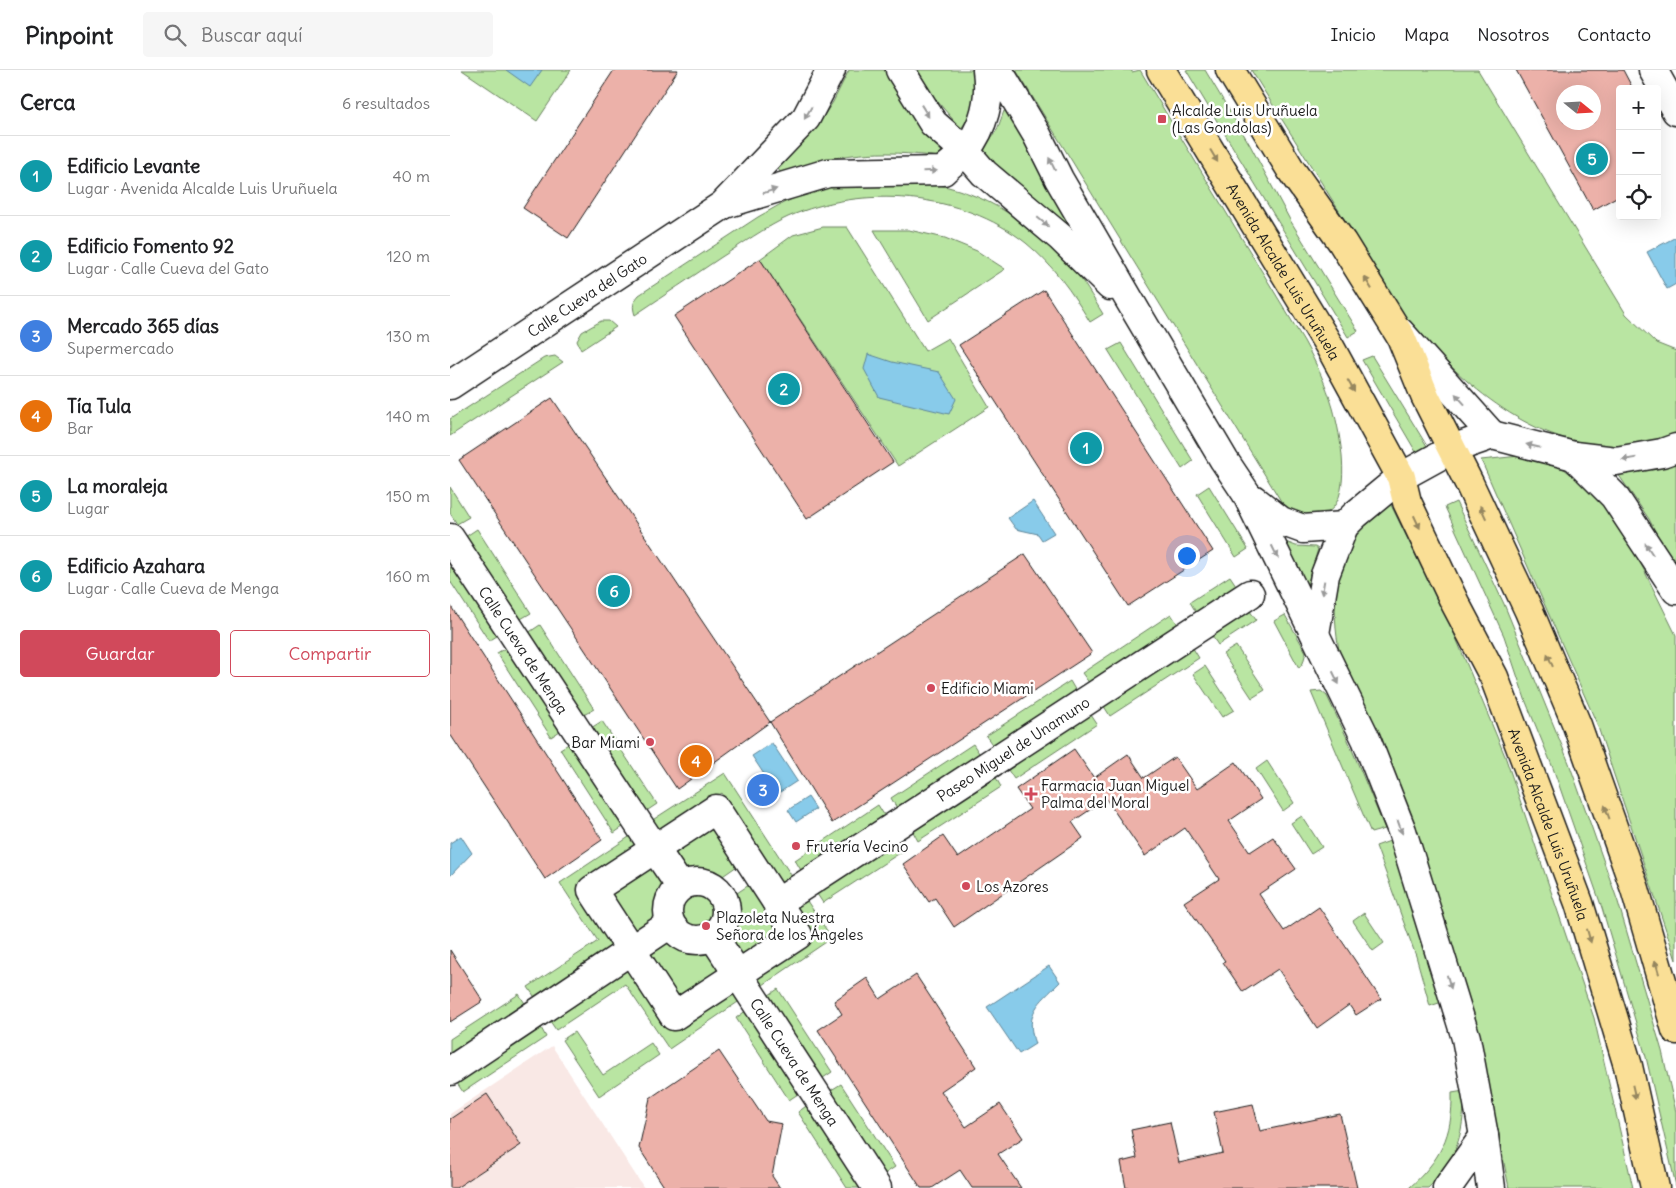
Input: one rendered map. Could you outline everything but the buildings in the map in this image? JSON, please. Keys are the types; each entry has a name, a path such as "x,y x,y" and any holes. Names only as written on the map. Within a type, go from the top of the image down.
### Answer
{"main road":[{"name":"Avenida Alcalde Luis Uruñuela","path":"1161,70 1330,347 1401,477 1409,507 1455,603 1494,677 1580,903 1628,1066 1655,1188"},
{"path":"1230,70 1291,170 1342,242 1394,325 1425,396 1529,611 1576,725 1635,889 1676,1030"}],"street":[{"path":"723,205 806,118 830,70"},
{"path":"900,70 933,123 965,151 984,173 1060,236 1137,313"},
{"path":"723,205 828,173 943,171 965,151 982,122 989,87 987,70"},
{"path":"998,70 1038,135 1059,179 1137,313 1224,460 1246,493 1366,739 1402,831 1466,1038 1484,1136 1491,1188"},
{"path":"1653,70 1676,112"},
{"name":"Calle Cueva del Gato","path":"450,385 723,205"},
{"path":"1394,325 1492,436"},
{"path":"1315,634 1325,575 1344,526 1401,477 1452,449 1492,436 1574,456 1616,461 1662,453 1676,448"},
{"path":"1574,456 1614,496 1676,590"},
{"path":"1246,493 1281,521 1303,529 1344,526"},
{"name":"Calle Cueva de Menga","path":"450,538 680,886"},
{"name":"Paseo Miguel de Unamuno","path":"777,904 1250,594"},
{"path":"716,809 798,935 674,1016 592,890 655,850 716,809"},
{"path":"719,892 755,870"},
{"path":"697,881 713,886 719,892 724,900 726,910 720,929 713,936 704,940 694,940 676,932 670,924 668,907 670,899 680,886 697,881"},
{"path":"450,1071 670,924"},
{"name":"Calle Cueva de Menga","path":"713,936 877,1188"},
{"path":"1447,1188 1484,1136"}],"shaded area":[{"path":"552,1046 644,1188 450,1188 450,1114"}],"green space":[{"path":"462,70 571,70 537,121"},
{"path":"849,70 885,70 901,100 942,152 939,157 898,153 859,154 822,161 782,174 778,169 812,133 833,102"},
{"path":"918,70 976,70 973,110 961,129 932,95"},
{"path":"1016,70 1130,70 1132,72 1140,70 1304,341 1317,366 1336,419 1343,466 1339,497 1333,508 1323,515 1313,517 1302,516 1284,506"},
{"path":"1186,70 1205,70 1250,145 1290,220 1358,331 1348,337"},
{"path":"1251,70 1478,70 1626,314 1656,343 1676,351 1676,435 1629,446 1581,442 1551,434 1523,421 1471,385 1426,341 1406,318"},
{"path":"1004,111 1009,111 1075,230 1006,176 981,152 997,130"},
{"path":"898,181 927,183 968,193 987,202 1024,224 1056,251 1080,277 1103,314 1090,322 1069,290 1045,260 1026,243 1000,226 972,213 942,204 911,198 879,197 847,200 817,207 788,217 753,236 635,315 634,304 639,295 758,217 801,195 850,182"},
{"path":"823,227 847,227 925,351 948,338 989,407 898,466 760,259 793,235"},
{"path":"874,230 909,230 945,238 977,251 1005,269 928,320"},
{"path":"601,321 609,321 616,327 581,350 577,341 582,332"},
{"path":"1121,343 1193,461 1182,469 1108,350"},
{"path":"555,356 563,362 450,436 450,419 544,358"},
{"path":"1372,356 1427,446 1416,452 1362,360"},
{"path":"1520,456 1564,469 1605,500 1643,568 1676,635 1676,960 1597,724 1481,460"},
{"path":"1676,464 1676,550 1673,567 1649,519 1618,474"},
{"path":"1209,486 1248,549 1236,557 1197,494"},
{"path":"450,487 469,517 457,524 450,513"},
{"path":"1456,502 1504,604 1569,763 1618,902 1662,1051 1676,1112 1676,1186 1646,1057 1602,908 1553,768 1526,702 1504,636 1445,507"},
{"path":"1390,503 1451,626 1505,756 1594,1018 1633,1188 1509,1188 1478,1032 1418,835 1340,655 1335,619 1338,583 1342,566 1357,534 1369,520"},
{"path":"477,529 531,613 519,620 465,537"},
{"path":"1283,541 1296,546 1315,547 1318,549 1307,585 1301,583"},
{"path":"450,555 500,634 489,641 450,581"},
{"path":"1230,576 1238,588 1197,614 1190,602"},
{"path":"1248,608 1256,620 1218,645 1210,633"},
{"path":"1171,614 1179,626 1090,684 1082,673"},
{"path":"1285,615 1306,652 1303,663 1299,668 1274,621"},
{"path":"540,625 594,709 582,716 528,633"},
{"path":"1191,645 1199,658 1110,716 1102,703"},
{"path":"509,646 563,729 551,737 497,653"},
{"path":"1236,646 1265,690 1252,698 1223,654"},
{"path":"1205,666 1234,710 1222,717 1193,674"},
{"path":"1070,681 1077,693 994,747 986,736"},
{"path":"1321,691 1327,696 1348,740 1385,829 1371,833 1311,692"},
{"path":"1089,712 1097,724 1014,779 1006,767"},
{"path":"602,721 657,804 645,812 591,728"},
{"path":"572,742 626,825 614,833 560,749"},
{"path":"973,744 981,756 898,810 891,798"},
{"path":"1267,761 1294,803 1283,811 1256,769"},
{"path":"725,773 793,878 782,886 722,793 659,834 651,821"},
{"path":"994,774 1001,787 918,841 911,828"},
{"path":"878,805 886,818 802,872 795,860"},
{"path":"1302,816 1322,847 1311,854 1291,823"},
{"path":"714,824 740,864 717,880 702,874 687,875 672,853"},
{"path":"632,835 640,847 580,887 618,945 536,999 528,987 598,941 560,883"},
{"path":"898,836 906,849 823,903 815,891"},
{"path":"1390,841 1413,903 1442,1002 1430,1006 1416,956 1376,846"},
{"path":"653,865 667,888 661,902 660,917 636,933 610,893"},
{"path":"752,883 782,929 740,957 725,934 733,916 731,897"},
{"path":"697,896 708,900 712,911 708,922 697,926 686,922 682,911 686,900"},
{"path":"805,898 832,938 760,987 752,976 813,935 794,905"},
{"path":"1364,913 1384,943 1373,951 1353,921"},
{"path":"671,937 687,946 706,947 721,969 679,997 649,951"},
{"path":"630,964 673,1028 733,989 741,1000 669,1049 625,984 556,1030 548,1018"},
{"path":"778,989 832,1072 820,1080 766,997"},
{"path":"519,994 526,1005 450,1056 450,1039"},
{"path":"747,1010 801,1092 789,1100 736,1018"},
{"path":"539,1024 546,1037 463,1092 455,1080"},
{"path":"574,1032 603,1075 651,1043 659,1055 599,1096 562,1040"},
{"path":"841,1084 895,1167 883,1175 828,1092"},
{"path":"1464,1091 1461,1132 1446,1167 1428,1188 1409,1188 1429,1167 1447,1135 1452,1108 1452,1093"},
{"path":"809,1104 864,1188 847,1188 798,1112"}],"water":[{"path":"506,70 542,70 530,87"},
{"path":"1676,237 1676,284 1667,289 1647,252"},
{"path":"868,354 892,362 939,372 956,399 949,414 879,397 864,369"},
{"path":"1033,501 1054,533 1042,540 1038,534 1016,529 1008,518"},
{"path":"772,743 797,781 777,794 752,756"},
{"path":"808,797 816,809 796,822 788,810"},
{"path":"461,836 472,853 450,876 450,843"},
{"path":"1049,966 1060,982 1040,1002 1033,1016 1031,1024 1035,1044 1019,1054 987,1007"}],"place":[{"name":"Alcalde Luis Uruñuela (Las Gondolas)","path":"1162,119"},
{"name":"La moraleja","path":"1592,159"},
{"name":"Edificio Fomento 92","path":"784,389"},
{"name":"Edificio Levante","path":"1086,448"},
{"name":"Edificio Azahara","path":"614,591"},
{"name":"Edificio Miami","path":"931,688"},
{"name":"Bar Miami","path":"650,742"},
{"name":"Tía Tula","path":"696,761"},
{"name":"Mercado 365 días","path":"763,790"},
{"name":"Farmacia Juan Miguel Palma del Moral","path":"1031,794"},
{"name":"Frutería Vecino","path":"796,846"},
{"name":"Los Azores","path":"966,886"},
{"name":"Plazoleta Nuestra Señora de los Ángeles","path":"706,926"}]}
